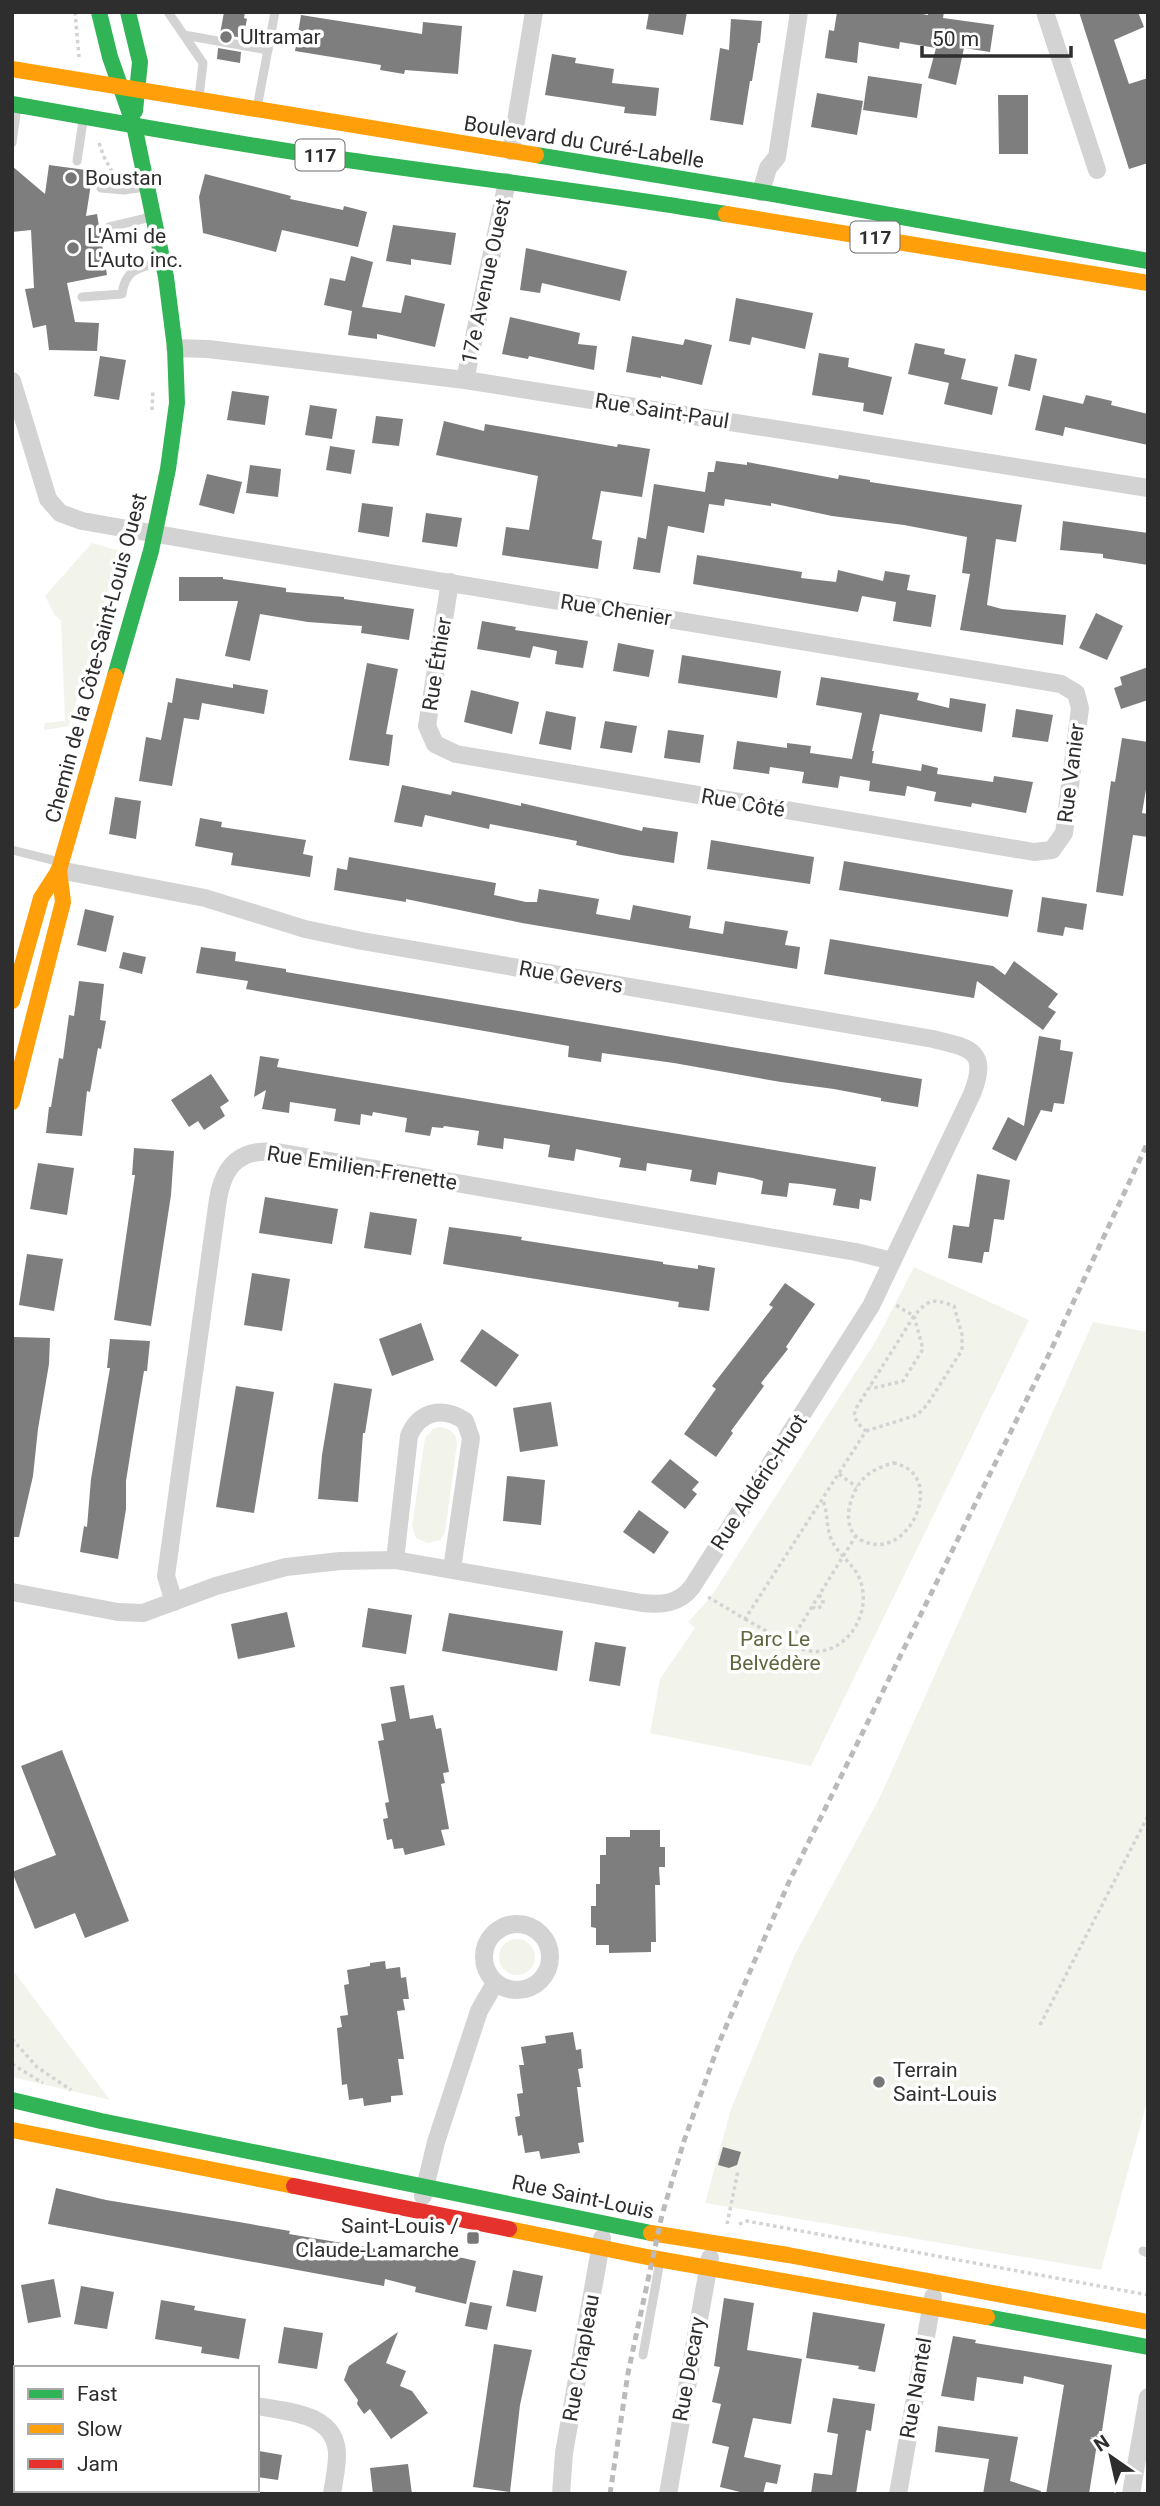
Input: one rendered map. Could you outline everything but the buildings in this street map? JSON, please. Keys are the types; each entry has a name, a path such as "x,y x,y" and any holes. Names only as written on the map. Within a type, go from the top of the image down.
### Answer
{"street":[{"path":"99,12 134,125"},
{"path":"128,12 140,62 134,125"},
{"path":"511,151 534,12"},
{"path":"761,192 768,168 777,157 799,12"},
{"path":"1045,12 1097,170"},
{"name":"Boulevard du Curé-Labelle","path":"12,69 761,192 1148,261"},
{"name":"117","path":"15,104 266,147 722,212 1148,283"},
{"name":"Chemin de la Côte-Saint-Louis Ouest","path":"12,1001 41,898 60,866 155,534 174,429 177,403 171,302 134,125"},
{"name":"17e Avenue Ouest","path":"465,380 507,182"},
{"name":"Rue Saint-Paul","path":"175,348 208,349 465,380 1148,488"},
{"name":"Rue Chenier","path":"12,382 48,499 60,513 82,522 1061,684 1076,693"},
{"name":"Rue Éthier","path":"435,744 427,726 450,582"},
{"name":"Rue Vanier","path":"1052,850 1063,833 1080,708 1076,693"},
{"name":"Rue Côté","path":"435,744 456,754 1034,852 1052,850"},
{"name":"Chemin de la Côte-Saint-Louis Ouest","path":"12,1102 63,902 60,866"},
{"name":"Rue Gevers","path":"60,866 205,898 305,929 362,941 955,1044 973,1054 980,1068 972,1094 940,1157"},
{"name":"Rue Emilien-Frenette","path":"174,1602 166,1576 218,1199 224,1176 244,1155 262,1150 277,1152 856,1252 892,1261"},
{"name":"Rue Aldéric-Huot","path":"12,1592 131,1614 149,1611 221,1584 286,1567 340,1561 395,1560 655,1604 671,1603 684,1596 692,1587 861,1324 940,1157"},
{"path":"395,1560 410,1436 413,1427 422,1418 428,1414 443,1412 465,1421 471,1438 452,1569"},
{"path":"421,2210 433,2150 479,2011 495,1983"},
{"name":"Rue Saint-Louis","path":"12,2100 712,2244 1148,2322"},
{"path":"12,2130 600,2248 1148,2347"},
{"name":"Rue Chapleau","path":"561,2494 563,2462 606,2223"},
{"name":"Rue Decary","path":"668,2494 712,2244"},
{"name":"Rue Nantel","path":"898,2494 936,2283"},
{"path":"1131,2494 1148,2397"},
{"path":"259,2406 319,2420 331,2433 338,2454 332,2494"}],"lane":[{"path":"168,12 203,62 199,100"},
{"path":"256,110 275,12"},
{"path":"184,36 268,50"},
{"path":"12,143 15,104"},
{"path":"77,160 84,116"},
{"path":"101,188 124,190 147,187"},
{"path":"109,227 153,217"},
{"path":"82,297 122,294 128,274 163,261"},
{"path":"12,850 60,866"},
{"path":"643,2355 660,2259"}],"path":[{"path":"75,12 77,50"},
{"path":"152,410 153,383"},
{"path":"745,1619 866,1431 922,1412 962,1350 962,1335 954,1306 935,1300 926,1302 914,1316 854,1416 856,1422 866,1431"},
{"path":"870,1386 874,1388 903,1381 923,1349 914,1316 894,1304"},
{"path":"894,1463 915,1475 919,1481 921,1499 916,1518 910,1527 896,1538 879,1545 855,1536 849,1516 850,1505 858,1487 871,1472 894,1463"},
{"path":"838,1474 858,1487"},
{"path":"708,1597 804,1650 822,1651 837,1645 856,1626 863,1606 863,1588 857,1573 842,1556 829,1534 822,1499"},
{"path":"789,1644 855,1536"},
{"path":"811,1608 817,1609 823,1605 823,1599 819,1595"},
{"path":"1040,2025 1148,1816"},
{"path":"12,2039 37,2067 79,2095"},
{"path":"12,2064 47,2085"},
{"path":"726,2227 737,2171"},
{"path":"736,2228 747,2221 1148,2295"}],"green space":[{"path":"92,543 120,551 69,726 44,730 45,723 65,721 61,621 54,614 45,596"},
{"name":"Parc Le Belvédère","path":"914,1267 1029,1320 811,1766 650,1733 660,1679 695,1628 688,1622 710,1598 877,1339"},
{"path":"1093,1322 1148,1332 1148,2098 1101,2270 705,2203 731,2109 795,1954 880,1797"},
{"path":"440,1427 452,1432 457,1444 445,1533 440,1540 428,1543 416,1538 412,1526 425,1438 433,1429"},
{"path":"517,1939 530,1944 535,1957 530,1970 517,1975 504,1970 499,1957 504,1944"},
{"path":"12,1969 110,2100 12,2077"}],"railway":[{"path":"610,2494 628,2373 662,2215 684,2141 721,2038 789,1882 1052,1348 1148,1142"}],"traffic: fast":[{"path":"99,12 110,57 134,125 166,277 175,348 177,403 168,469 151,551 115,676"},
{"path":"128,12 140,62 135,111"},
{"path":"12,104 305,154 726,214"},
{"path":"536,155 1148,261"},
{"path":"12,2100 101,2121 651,2233"},
{"path":"987,2317 1148,2347"}],"traffic: slow":[{"path":"12,69 536,155"},
{"path":"726,214 1148,283"},
{"path":"12,1001 41,898 59,870 115,676"},
{"path":"12,1102 63,902 59,870"},
{"path":"12,2130 294,2186"},
{"path":"509,2229 652,2258 987,2317"},
{"path":"651,2233 788,2255 1148,2322"}],"traffic: jam":[{"path":"294,2186 509,2229"}],"place":[{"name":"Ultramar","path":"226,37"},
{"name":"Boustan","path":"71,178"},
{"name":"L'Ami de L'Auto inc.","path":"73,248"},
{"name":"Terrain Saint-Louis","path":"879,2082"},
{"name":"Saint-Louis / Claude-Lamarche","path":"473,2238"}]}
